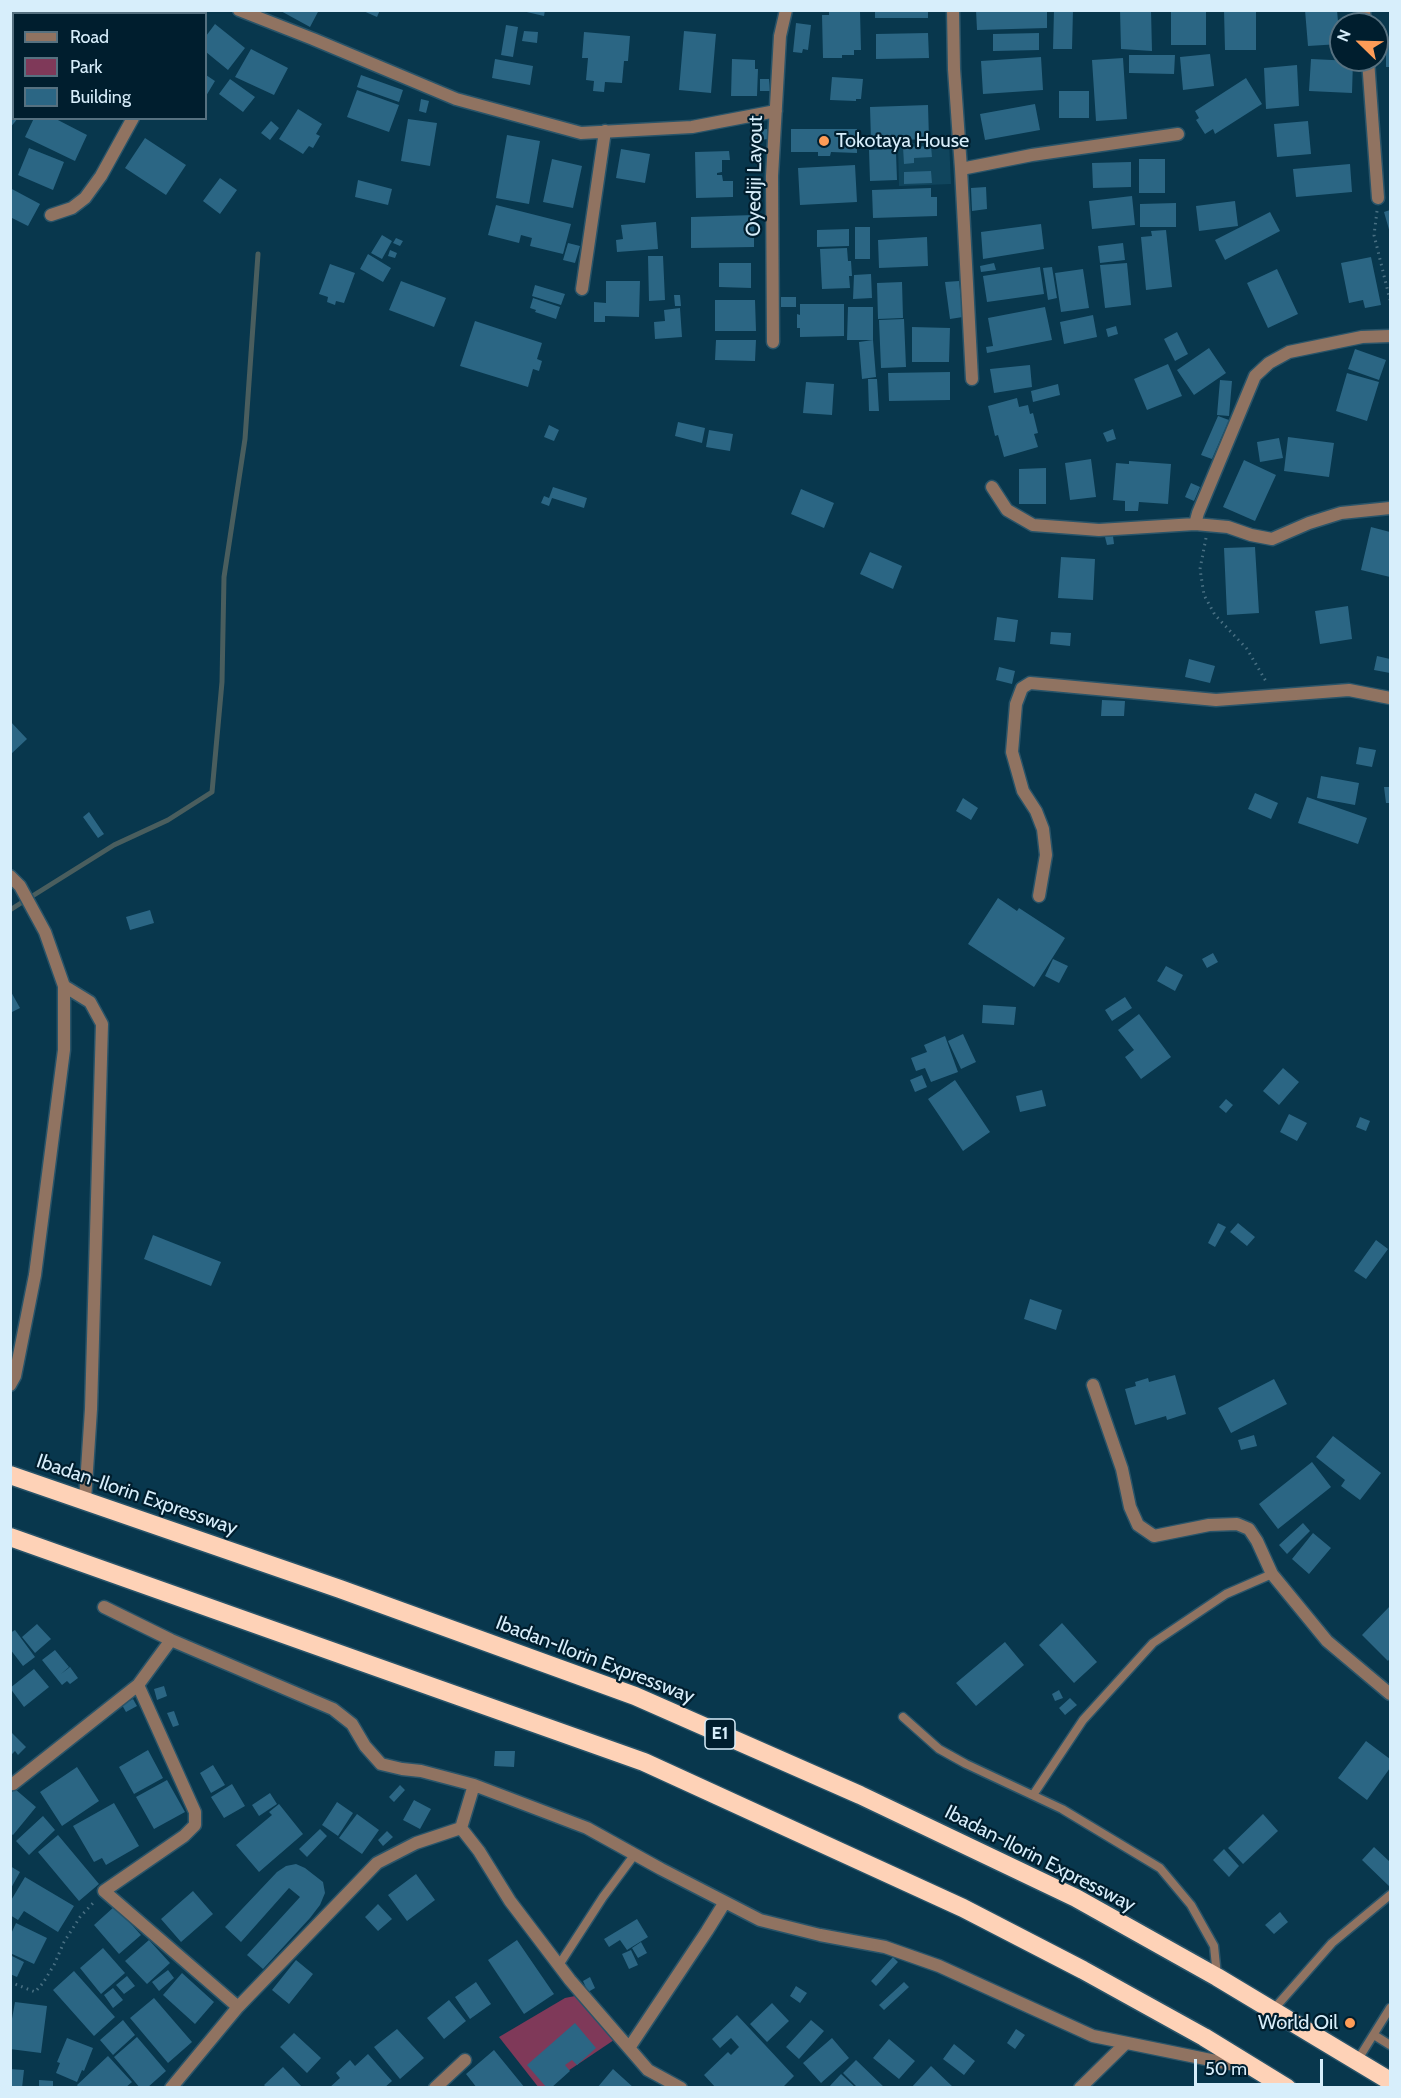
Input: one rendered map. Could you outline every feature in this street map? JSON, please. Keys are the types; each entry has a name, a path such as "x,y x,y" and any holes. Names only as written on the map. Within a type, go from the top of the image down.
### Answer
{"highway":[{"name":"Ibadan-Ilorin Expressway","path":"10,1475 635,1696 860,1795 1076,1898 1217,1977 1390,2081"},
{"path":"14,1543 644,1762 963,1908 1083,1970 1287,2088"}],"street":[{"path":"239,10 456,99 581,133 692,127 776,111"},
{"name":"Oyediji Layout","path":"773,342 772,176 780,36 786,10"},
{"path":"953,10 954,69 962,169 972,380"},
{"path":"1369,72 1378,198"},
{"path":"51,215 72,208 85,198 101,176 132,120"},
{"path":"582,289 605,131"},
{"path":"962,169 1032,155 1178,134"},
{"path":"1195,524 1255,376 1262,369 1289,352 1362,337 1390,336"},
{"path":"992,487 1007,510 1033,525 1099,530 1195,524 1228,527 1272,539 1309,523 1341,513 1390,508"},
{"path":"1039,896 1046,855 1043,829 1036,811 1023,791 1012,752 1016,704 1022,688 1030,683 1216,700 1349,690 1390,698"},
{"path":"10,876 20,886 45,932 64,986 64,1050 35,1275 12,1378"},
{"path":"64,986 90,1002 102,1024 92,1409 85,1500"},
{"path":"1094,1385 1122,1469 1130,1507 1138,1524 1154,1536 1209,1525 1237,1524 1249,1529 1272,1574 1327,1641 1390,1694"},
{"path":"104,1608 171,1640 333,1709 351,1724 365,1746 381,1764 421,1771 474,1785 587,1828 760,1920 820,1935 885,1947 939,1966 1093,2036 1258,2070"},
{"path":"13,1784 138,1685 171,1640"},
{"path":"138,1685 195,1812 195,1825 184,1836 104,1892 238,2007"},
{"path":"461,1828 474,1785"},
{"path":"461,1828 479,1851 510,1901 559,1965 629,2048 648,2070 681,2088"},
{"path":"171,2088 238,2007 377,1863 416,1844 461,1828"},
{"path":"629,2048 725,1902"},
{"path":"1080,2088 1126,2043"},
{"path":"435,2088 465,2060"}],"lane":[{"path":"1033,1795 1083,1720 1153,1643 1226,1594 1272,1574"},
{"path":"903,1717 939,1749 1062,1809 1160,1868 1191,1905 1214,1946 1217,1977"},
{"path":"559,1965 603,1897 635,1854"},
{"path":"1273,2010 1332,1943 1390,1894"},
{"path":"1357,2061 1390,2008"},
{"path":"1374,2035 1390,2044"}],"path":[{"path":"1378,198 1374,235 1390,300"},
{"path":"1208,525 1200,569 1204,594 1215,615 1247,649 1274,695"},
{"path":"10,1982 35,1992 54,1965 64,1942 80,1917 104,1892"}],"shaded area":[{"path":"949,141 951,184 899,186 898,144"}],"green space":[{"path":"575,1996 614,2040 544,2087 539,2088 499,2037 565,1998"}],"building":[{"path":"17,10 59,10 58,12 20,12"},
{"path":"77,10 93,11 93,12 76,12"},
{"path":"124,10 124,12 106,11"},
{"path":"279,10 319,10 310,27"},
{"path":"361,10 380,10 377,17"},
{"path":"518,10 545,10 544,16"},
{"path":"829,10 860,11 861,50 854,50 854,55 842,55 842,58 823,58 822,15 829,15"},
{"path":"875,10 928,10 928,18 875,18"},
{"path":"976,10 1047,10 1047,28 977,30"},
{"path":"1054,10 1073,10 1072,49 1053,49"},
{"path":"1120,10 1151,10 1152,51 1121,49"},
{"path":"1171,10 1206,10 1206,45 1171,45"},
{"path":"1224,10 1256,10 1256,50 1225,50"},
{"path":"1305,10 1337,10 1337,12 1329,12 1329,45 1308,46"},
{"path":"796,23 811,25 808,50 803,49 802,53 793,52"},
{"path":"215,24 245,48 228,70 207,53 207,35"},
{"path":"506,25 518,27 513,57 501,55"},
{"path":"10,31 12,32 12,71 10,70"},
{"path":"524,31 538,32 537,43 522,41"},
{"path":"684,31 716,34 711,93 679,90"},
{"path":"584,32 630,36 628,61 624,61 622,83 605,82 604,92 593,91 594,81 586,80 588,58 582,58"},
{"path":"928,33 929,58 876,59 876,34"},
{"path":"1039,33 1039,50 993,51 993,34"},
{"path":"1389,42 1390,42 1389,67"},
{"path":"251,49 288,68 274,95 235,77"},
{"path":"1210,54 1214,86 1183,90 1180,57"},
{"path":"1129,55 1175,55 1174,74 1129,73"},
{"path":"1041,57 1043,90 983,94 981,61"},
{"path":"1123,58 1127,119 1096,121 1092,60"},
{"path":"495,59 533,66 530,85 492,78"},
{"path":"732,59 755,60 755,69 758,69 757,96 731,96"},
{"path":"1311,59 1329,60 1329,72 1353,72 1352,93 1309,91"},
{"path":"1297,65 1299,106 1266,109 1264,68"},
{"path":"361,75 403,90 399,102 357,87"},
{"path":"207,76 215,81 207,94"},
{"path":"832,77 863,79 861,99 856,99 856,101 830,100"},
{"path":"1246,78 1262,104 1215,134 1213,129 1205,134 1196,120 1199,118 1195,111"},
{"path":"230,79 255,97 243,112 219,94"},
{"path":"760,79 769,79 770,91 760,91"},
{"path":"357,90 399,105 389,132 347,117"},
{"path":"1059,91 1089,91 1089,118 1059,118"},
{"path":"421,99 429,101 426,113 419,111"},
{"path":"12,102 12,120 16,120 10,128 10,104"},
{"path":"1035,104 1040,130 985,140 980,114"},
{"path":"928,105 929,139 871,141 870,107"},
{"path":"298,109 322,124 316,134 320,136 313,148 309,146 303,154 279,139"},
{"path":"408,119 437,123 430,166 401,161"},
{"path":"33,120 58,120 87,135 75,161 25,137"},
{"path":"271,121 279,128 270,140 261,133"},
{"path":"1308,121 1311,154 1277,157 1274,124"},
{"path":"767,129 768,139 753,141 752,131"},
{"name":"Tokotaya House","path":"791,129 857,129 857,153 831,152 830,156 818,156 818,152 791,152"},
{"path":"507,135 540,141 529,204 496,198"},
{"path":"145,138 186,165 166,195 125,168"},
{"path":"931,146 932,157 914,158 914,163 904,164 903,147"},
{"path":"29,148 64,162 53,190 18,175"},
{"path":"621,149 650,154 645,183 616,178"},
{"path":"894,149 897,180 870,181 869,150"},
{"path":"729,151 730,160 722,160 722,172 717,175 722,175 723,181 733,181 733,197 696,198 695,152"},
{"path":"552,159 582,166 573,208 543,202"},
{"path":"1139,159 1165,159 1165,193 1139,193"},
{"path":"1131,162 1131,187 1093,188 1092,163"},
{"path":"1350,164 1352,192 1296,197 1293,169"},
{"path":"855,165 857,202 800,205 798,168"},
{"path":"931,171 932,183 904,184 904,172"},
{"path":"220,178 237,190 220,214 203,201"},
{"path":"358,180 392,189 388,205 355,197"},
{"path":"986,187 987,209 972,211 971,188"},
{"path":"10,188 40,204 28,226 10,217"},
{"path":"931,188 931,197 937,197 937,216 873,218 872,190"},
{"path":"1132,196 1135,225 1092,229 1089,201"},
{"path":"1235,201 1238,226 1199,231 1196,206"},
{"path":"1176,203 1176,227 1140,227 1140,204"},
{"path":"496,205 571,224 563,254 530,246 532,238 521,235 519,243 488,235"},
{"path":"1390,210 1390,233 1384,212"},
{"path":"1270,212 1280,231 1225,260 1215,240"},
{"path":"754,215 754,247 691,248 691,217"},
{"path":"656,222 658,249 617,252 616,240 623,239 621,225"},
{"path":"1041,224 1044,249 983,259 981,232"},
{"path":"855,227 870,227 870,259 855,259"},
{"path":"849,229 849,246 817,247 817,230"},
{"path":"1166,230 1172,287 1146,290 1141,237 1152,236 1151,231"},
{"path":"382,235 392,241 382,259 371,253"},
{"path":"927,237 928,266 879,268 878,240"},
{"path":"396,238 403,241 400,246 393,243"},
{"path":"568,243 580,246 575,263 563,260"},
{"path":"1123,243 1125,260 1100,263 1098,246"},
{"path":"847,248 848,261 851,261 850,288 822,289 820,249"},
{"path":"390,250 397,253 395,258 388,256"},
{"path":"368,254 391,268 383,282 360,269"},
{"path":"648,256 663,256 665,300 649,301"},
{"path":"1371,257 1381,305 1365,308 1363,300 1349,303 1341,263"},
{"path":"719,263 751,263 751,288 719,287"},
{"path":"994,263 996,270 981,272 980,266"},
{"path":"1127,263 1131,305 1105,308 1100,265"},
{"path":"330,264 355,273 344,303 336,301 335,305 327,302 328,297 319,294"},
{"path":"1040,267 1044,294 987,302 983,276"},
{"path":"1052,267 1057,298 1048,300 1043,268"},
{"path":"1083,269 1089,308 1061,312 1055,273"},
{"path":"1277,269 1298,314 1268,328 1247,283"},
{"path":"871,274 872,298 853,299 854,275"},
{"path":"401,281 446,298 434,327 389,310"},
{"path":"606,281 640,281 639,317 605,316 605,322 594,322 594,302 606,303"},
{"path":"959,281 963,317 950,319 945,282"},
{"path":"902,282 903,318 878,319 877,283"},
{"path":"535,285 565,294 561,305 532,296"},
{"path":"674,295 680,295 681,306 675,306"},
{"path":"781,297 796,297 796,307 781,307"},
{"path":"533,298 560,307 556,319 530,308"},
{"path":"715,300 755,300 756,331 715,331"},
{"path":"800,304 844,304 844,336 800,337 800,328 797,328 797,314 800,315"},
{"path":"848,307 873,307 873,340 847,340"},
{"path":"1045,307 1052,340 987,353 986,347 993,346 988,318"},
{"path":"680,308 682,337 655,339 654,322 665,321 664,310"},
{"path":"1093,315 1097,337 1064,344 1060,322"},
{"path":"904,319 906,367 881,368 879,320"},
{"path":"475,321 542,343 537,359 542,361 539,371 533,369 528,387 460,366"},
{"path":"1116,326 1118,334 1108,337 1106,329"},
{"path":"912,327 950,328 949,362 912,362"},
{"path":"1177,332 1188,354 1175,361 1164,339"},
{"path":"716,340 756,340 755,361 715,360"},
{"path":"873,340 876,377 862,379 859,342"},
{"path":"1209,348 1226,373 1194,395 1177,370"},
{"path":"1355,349 1386,360 1379,380 1348,369"},
{"path":"1168,364 1182,396 1147,410 1134,379"},
{"path":"1030,365 1032,387 994,393 990,369"},
{"path":"950,372 950,400 889,401 888,373"},
{"path":"1347,373 1379,382 1367,421 1336,411"},
{"path":"868,379 877,379 879,411 869,411"},
{"path":"1220,380 1232,381 1229,416 1217,415"},
{"path":"806,382 834,384 832,415 803,413"},
{"path":"1058,384 1060,395 1033,402 1031,391"},
{"path":"1017,398 1019,407 1028,405 1030,414 1033,413 1038,433 1034,434 1038,447 1004,457 998,435 995,436 988,406"},
{"path":"1218,416 1229,420 1212,459 1201,455"},
{"path":"678,422 705,428 702,443 675,436"},
{"path":"549,425 559,430 554,441 544,437"},
{"path":"1113,429 1116,439 1107,442 1103,433"},
{"path":"709,430 733,434 730,451 706,447"},
{"path":"1288,437 1334,443 1329,477 1284,471"},
{"path":"1279,438 1283,458 1260,462 1257,442"},
{"path":"1091,459 1096,497 1070,500 1065,463"},
{"path":"1244,460 1276,475 1255,521 1223,507"},
{"path":"1129,461 1171,464 1168,504 1139,502 1138,511 1125,511 1125,501 1113,500 1116,463 1129,464"},
{"path":"1046,468 1046,504 1019,504 1019,469"},
{"path":"1191,483 1200,487 1194,501 1185,497"},
{"path":"553,487 587,498 584,508 552,498 549,506 541,503 544,496 549,498"},
{"path":"801,489 834,503 824,528 791,514"},
{"path":"1371,527 1390,532 1390,577 1361,570"},
{"path":"1113,536 1114,544 1107,545 1105,537"},
{"path":"1255,547 1259,613 1227,615 1224,548"},
{"path":"870,552 902,566 893,589 860,574"},
{"path":"1061,557 1095,559 1093,600 1058,598"},
{"path":"1348,606 1352,639 1320,644 1315,611"},
{"path":"997,617 1018,620 1015,642 994,640"},
{"path":"1051,632 1071,633 1070,646 1050,644"},
{"path":"1377,656 1390,659 1390,673 1374,670"},
{"path":"1189,659 1215,666 1210,683 1185,677"},
{"path":"999,667 1015,671 1012,684 996,680"},
{"path":"1102,700 1125,701 1124,716 1101,716"},
{"path":"10,721 27,739 10,755"},
{"path":"1359,747 1376,750 1372,767 1356,764"},
{"path":"1321,776 1359,783 1355,805 1317,798"},
{"path":"1384,787 1390,787 1390,803 1386,803"},
{"path":"1255,793 1278,803 1271,819 1248,809"},
{"path":"1307,797 1367,818 1358,844 1298,823"},
{"path":"963,798 978,808 971,820 956,811"},
{"path":"89,812 104,834 98,838 83,817"},
{"path":"998,898 1017,911 1019,908 1065,938 1034,987 968,944"},
{"path":"150,910 154,923 130,930 126,917"},
{"path":"1213,953 1218,962 1207,968 1202,959"},
{"path":"1053,959 1068,966 1059,983 1045,976"},
{"path":"1166,966 1183,975 1175,991 1157,981"},
{"path":"10,990 20,1008 10,1013"},
{"path":"1125,997 1132,1008 1112,1021 1105,1010"},
{"path":"983,1005 1016,1007 1014,1025 982,1023"},
{"path":"1139,1014 1171,1057 1141,1079 1125,1057 1134,1050 1118,1030"},
{"path":"963,1034 976,1062 961,1069 948,1041"},
{"path":"945,1036 958,1072 931,1082 925,1068 916,1071 911,1058 927,1052 924,1045"},
{"path":"1283,1068 1299,1082 1279,1105 1263,1091"},
{"path":"922,1075 927,1087 915,1092 910,1080"},
{"path":"955,1080 990,1132 963,1151 928,1099"},
{"path":"1042,1090 1046,1106 1020,1112 1016,1096"},
{"path":"1226,1099 1233,1105 1226,1113 1219,1107"},
{"path":"1289,1114 1307,1123 1297,1141 1280,1132"},
{"path":"1360,1117 1370,1121 1366,1131 1356,1127"},
{"path":"1218,1223 1226,1227 1215,1247 1208,1243"},
{"path":"1238,1223 1255,1237 1247,1246 1230,1232"},
{"path":"153,1235 221,1262 211,1286 144,1259"},
{"path":"1376,1240 1388,1249 1366,1279 1354,1271"},
{"path":"1030,1299 1062,1310 1056,1330 1024,1319"},
{"path":"1175,1375 1186,1414 1167,1420 1166,1416 1135,1425 1125,1389 1136,1386 1135,1382 1148,1378 1149,1382"},
{"path":"1274,1379 1287,1404 1231,1433 1218,1408"},
{"path":"1254,1435 1257,1446 1241,1450 1238,1440"},
{"path":"1333,1436 1381,1473 1360,1500 1341,1486 1345,1480 1316,1457"},
{"path":"1312,1462 1331,1487 1278,1529 1259,1504"},
{"path":"1303,1523 1310,1531 1287,1554 1279,1545"},
{"path":"1313,1533 1331,1548 1309,1574 1292,1559"},
{"path":"1390,1606 1390,1658 1388,1661 1362,1635"},
{"path":"1062,1623 1097,1662 1074,1683 1039,1645"},
{"path":"37,1624 51,1639 35,1653 22,1637"},
{"path":"15,1630 35,1657 23,1666 10,1649 10,1633"},
{"path":"1005,1642 1024,1665 976,1706 956,1683"},
{"path":"55,1650 69,1667 61,1674 70,1667 78,1678 70,1684 67,1681 62,1685 42,1660"},
{"path":"34,1669 49,1687 24,1707 10,1688"},
{"path":"164,1686 167,1696 157,1700 154,1689"},
{"path":"1059,1690 1063,1698 1055,1701 1052,1694"},
{"path":"1070,1698 1077,1705 1065,1715 1059,1708"},
{"path":"133,1699 137,1706 126,1712 122,1705"},
{"path":"174,1711 179,1725 173,1727 167,1713"},
{"path":"10,1731 26,1747 18,1755 15,1751 10,1756"},
{"path":"1366,1741 1390,1759 1390,1768 1367,1800 1338,1778"},
{"path":"148,1750 163,1778 134,1794 119,1767"},
{"path":"495,1751 515,1751 514,1767 494,1766"},
{"path":"213,1765 225,1785 211,1793 200,1773"},
{"path":"77,1767 99,1801 62,1826 40,1792"},
{"path":"167,1780 185,1812 154,1829 136,1797"},
{"path":"232,1784 245,1806 224,1818 211,1797"},
{"path":"400,1785 405,1790 394,1802 389,1797"},
{"path":"15,1789 36,1807 13,1835 10,1833 10,1794"},
{"path":"270,1793 277,1804 259,1816 252,1805"},
{"path":"414,1800 431,1809 420,1829 403,1820"},
{"path":"337,1802 353,1813 338,1836 322,1825"},
{"path":"114,1803 139,1846 106,1865 102,1858 94,1862 73,1826"},
{"path":"279,1804 303,1834 259,1872 236,1845 272,1815 269,1812"},
{"path":"357,1814 379,1830 362,1854 339,1838"},
{"path":"1263,1814 1278,1831 1243,1864 1228,1848"},
{"path":"43,1816 55,1830 29,1855 16,1841"},
{"path":"320,1829 327,1836 307,1857 299,1849"},
{"path":"387,1831 393,1837 383,1846 378,1840"},
{"path":"58,1835 99,1884 79,1901 38,1852"},
{"path":"1374,1847 1390,1862 1390,1887 1362,1860"},
{"path":"1224,1849 1239,1866 1229,1877 1213,1860"},
{"path":"296,1864 323,1882 325,1893 320,1905 310,1918 263,1969 247,1955 300,1897 289,1888 241,1942 225,1927 277,1872 286,1866"},
{"path":"10,1866 20,1872 10,1890"},
{"path":"416,1874 435,1900 407,1921 388,1895"},
{"path":"25,1877 74,1906 58,1932 24,1911 18,1920 10,1915 10,1902"},
{"path":"193,1891 213,1914 181,1942 161,1919"},
{"path":"378,1904 392,1919 378,1931 365,1917"},
{"path":"115,1906 141,1935 119,1954 94,1925"},
{"path":"1280,1912 1288,1922 1274,1934 1265,1925"},
{"path":"637,1919 648,1937 627,1950 620,1940 609,1947 604,1939"},
{"path":"16,1923 47,1938 34,1964 10,1953 10,1936"},
{"path":"149,1940 170,1963 147,1984 125,1961"},
{"path":"517,1940 554,1994 524,2014 488,1960"},
{"path":"641,1942 647,1953 638,1958 632,1948"},
{"path":"103,1948 125,1973 101,1994 80,1968"},
{"path":"631,1950 638,1965 629,1969 622,1954"},
{"path":"10,1955 24,1962 17,1977 10,1974"},
{"path":"893,1957 898,1962 876,1986 871,1981"},
{"path":"296,1960 313,1974 289,2004 272,1990"},
{"path":"168,1970 174,1978 159,1991 152,1982"},
{"path":"74,1971 115,2017 94,2036 53,1990"},
{"path":"182,1973 214,2002 195,2024 163,1995"},
{"path":"127,1976 135,1986 124,1994 116,1985"},
{"path":"590,1977 595,1988 588,1992 583,1981"},
{"path":"476,1982 491,2004 470,2019 455,1997"},
{"path":"904,1982 909,1987 884,2010 879,2005"},
{"path":"796,1986 807,1993 800,2003 790,1996"},
{"path":"113,1988 123,2000 113,2008 104,1995"},
{"path":"154,1998 192,2042 168,2063 130,2018"},
{"path":"449,2000 466,2021 444,2039 427,2018"},
{"path":"15,2002 47,2006 41,2053 10,2049 10,2030"},
{"path":"772,2003 789,2021 767,2042 750,2024"},
{"path":"737,2015 794,2076 782,2088 779,2086 778,2088 716,2088 704,2075 728,2052 731,2055 739,2047 731,2038 720,2048 712,2039"},
{"path":"123,2020 135,2035 113,2055 100,2040"},
{"path":"811,2020 824,2031 799,2059 786,2047"},
{"path":"575,2023 596,2048 577,2065 572,2060 565,2065 570,2071 551,2088 547,2088 527,2065"},
{"path":"397,2029 424,2058 400,2079 374,2047"},
{"path":"1016,2029 1025,2035 1015,2049 1007,2043"},
{"path":"294,2033 321,2058 307,2073 280,2047"},
{"path":"137,2037 166,2071 147,2088 140,2088 114,2057"},
{"path":"67,2038 93,2048 77,2082 56,2073 60,2063 57,2062"},
{"path":"832,2038 849,2058 821,2083 803,2063"},
{"path":"889,2039 915,2061 899,2079 873,2058"},
{"path":"954,2044 975,2061 964,2075 943,2059"},
{"path":"494,2050 525,2088 477,2088 466,2074"},
{"path":"368,2054 392,2081 384,2088 329,2088 340,2078 336,2073 350,2060 355,2066"},
{"path":"108,2056 132,2082 125,2088 79,2088 77,2085"},
{"path":"856,2060 885,2088 858,2088 843,2073"},
{"path":"931,2066 954,2088 911,2088"},
{"path":"283,2067 303,2088 267,2088 264,2085"},
{"path":"10,2069 24,2070 22,2088 10,2088"},
{"path":"613,2069 634,2088 597,2088"},
{"path":"841,2074 856,2088 828,2088"},
{"path":"39,2080 53,2081 53,2088 39,2088"}],"waterway":[{"path":"34,895 114,845 168,820 212,792 222,682 224,577 245,439 258,254"},
{"path":"10,910 21,903"}],"place":[{"name":"Tokotaya House","path":"824,141"},
{"name":"World Oil","path":"1350,2023"}]}
